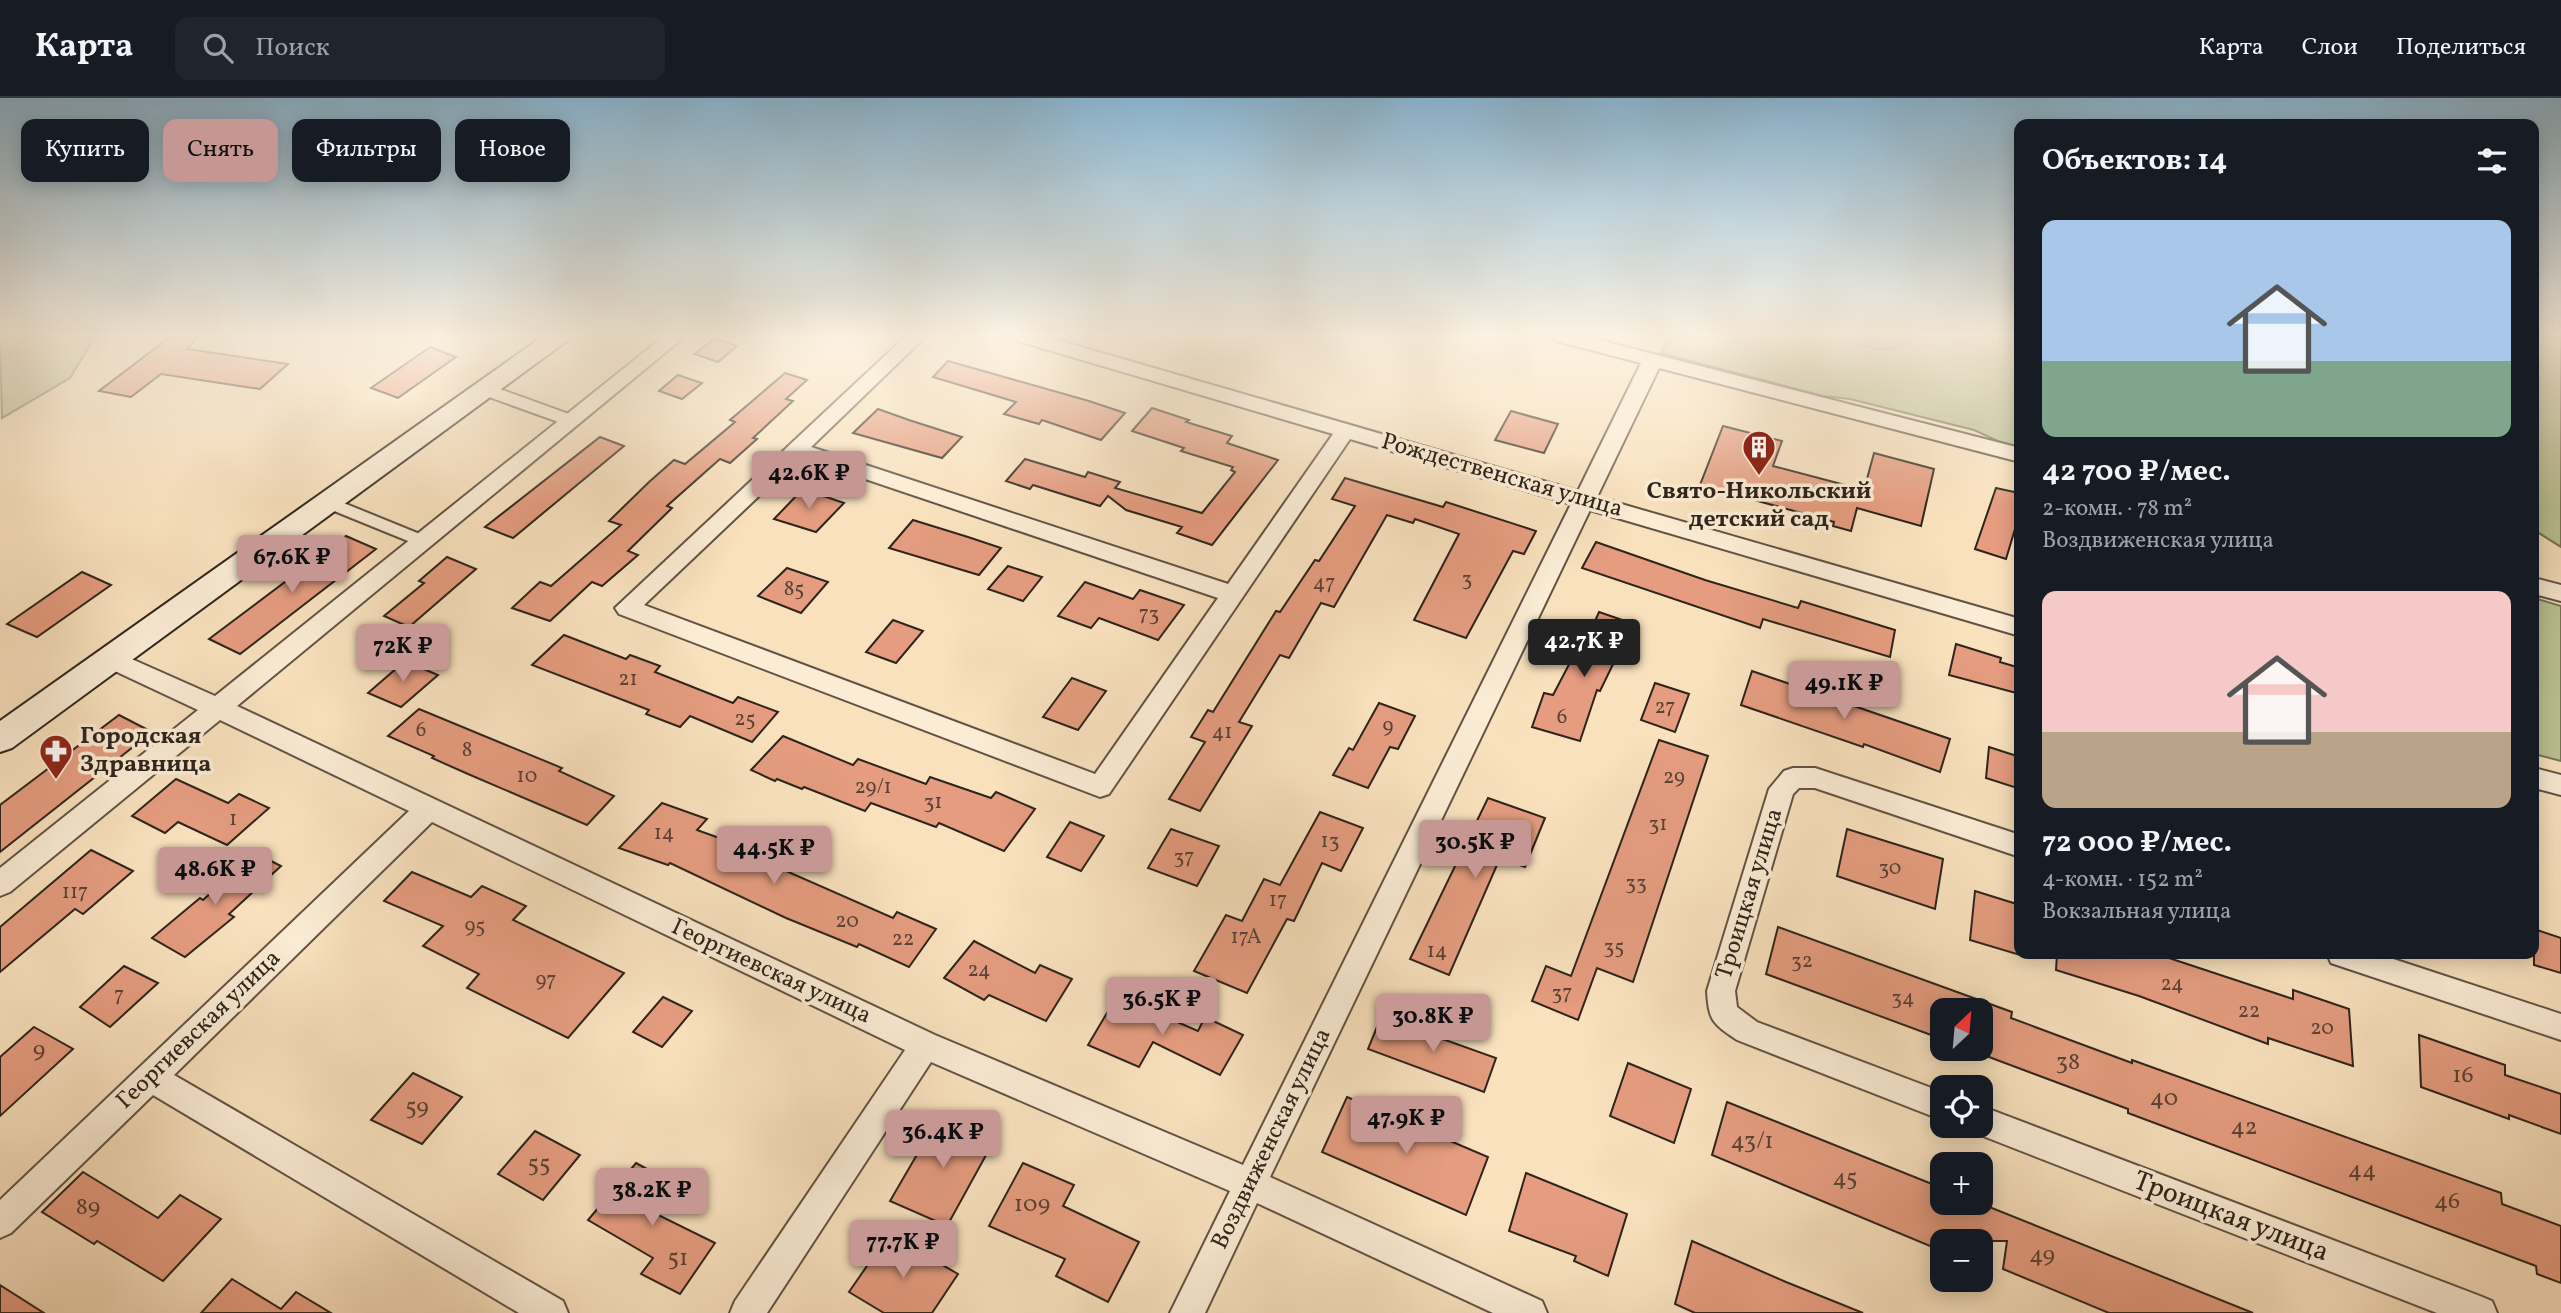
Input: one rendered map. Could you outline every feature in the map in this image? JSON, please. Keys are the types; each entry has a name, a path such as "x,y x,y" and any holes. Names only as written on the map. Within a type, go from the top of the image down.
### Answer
{"main road":[{"path":"0,739 481,394"}],"street":[{"path":"0,884 220,709 605,394"},
{"path":"856,394 627,608 1100,787 1345,431"},
{"name":"Рождественская улица","path":"1218,394 2014,626"},
{"name":"Воздвиженская улица","path":"1186,1313 1636,394"},
{"path":"1780,394 2014,453"},
{"path":"797,449 1232,594"},
{"path":"2539,587 2561,593"},
{"name":"Георгиевская улица","path":"110,660 220,709 925,1045 1250,1184 1530,1313"},
{"name":"Троицкая улица","path":"1930,1101 1747,1031 1723,1014 1721,991 1782,789 1793,778 1815,778 2014,844"},
{"path":"2539,779 2561,785"},
{"name":"Георгиевская улица","path":"0,1222 428,809"},
{"path":"2356,959 2561,1027"},
{"path":"747,1313 925,1045"},
{"path":"150,1077 551,1313"},
{"name":"Троицкая улица","path":"1993,1126 2480,1313"}],"lane":[{"path":"496,394 572,421"},
{"path":"329,503 425,542"}],"green space":[{"path":"1,394 43,394 2,418"},
{"path":"1814,394 2014,394 2014,446 1974,430 1850,399"},
{"path":"2539,394 2561,394 2561,547 2539,533"},
{"path":"2539,599 2561,606 2561,761 2539,755"}],"building":[{"path":"113,394 135,394 131,397"},
{"path":"386,394 404,394 398,398"},
{"path":"667,394 689,394 682,399"},
{"path":"761,394 792,394 786,399 793,401 753,438 757,439 730,463 720,459 667,506 672,508 628,551 638,555 602,586 592,582 550,621 512,608 540,582 551,586 621,525 609,521 649,482 674,460 685,464 735,422 730,420"},
{"path":"988,394 1063,394 1125,413 1101,440 1042,420 1039,424 1004,414 1016,402"},
{"path":"1152,408 1232,436 1227,443 1278,460 1212,545 1177,533 1182,527 1126,510 1108,496 1100,506 1033,485 1030,489 1006,481 1025,459 1085,477 1088,472 1120,482 1115,488 1202,513 1235,472 1231,470 1233,467 1181,451 1184,448 1132,431"},
{"path":"878,409 962,437 942,458 853,433"},
{"path":"1511,411 1558,424 1544,453 1495,440"},
{"name":"Свято-Никольский детский сад","path":"1723,426 1782,441 1773,466 1864,490 1874,453 1934,469 1921,526 1857,508 1851,531 1833,526 1834,522 1700,485"},
{"path":"600,437 624,446 513,538 485,527"},
{"path":"1345,478 1443,507 1446,502 1536,531 1524,554 1513,551 1466,638 1414,620 1459,534 1415,519 1413,523 1387,515 1334,607 1321,603 1289,658 1280,655 1239,722 1252,726 1200,811 1169,799 1205,742 1191,737 1208,710 1213,712 1276,611 1280,612 1315,560 1319,561 1355,506 1332,499"},
{"path":"1996,488 2014,492 2014,532 2006,559 1975,549"},
{"path":"803,489 844,503 816,532 774,519"},
{"path":"913,520 1001,548 979,575 889,548"},
{"path":"346,536 376,549 240,654 209,639"},
{"path":"1596,542 1705,580 1798,608 1801,601 1895,630 1890,657 1763,619 1760,628 1582,568"},
{"path":"447,557 476,569 409,627 384,616 424,583 419,581"},
{"path":"1008,566 1042,577 1023,601 988,589"},
{"path":"787,568 828,582 801,613 758,596"},
{"path":"82,572 111,585 37,637 7,624"},
{"path":"1085,582 1133,599 1140,590 1184,605 1158,640 1099,618 1091,628 1058,616"},
{"path":"1599,612 1637,625 1623,658 1617,656 1600,691 1597,690 1580,741 1532,727 1544,693 1553,695 1575,653 1580,655"},
{"path":"893,620 923,631 896,663 866,652"},
{"path":"564,635 626,659 630,655 660,666 655,672 733,703 738,697 778,712 752,742 690,716 680,727 646,714 649,710 532,665"},
{"path":"1956,644 2001,658 2000,662 2014,666 2014,692 1949,675"},
{"path":"405,661 438,675 401,707 368,693"},
{"path":"1752,671 1950,739 1940,772 1864,744 1863,747 1741,705"},
{"path":"1072,678 1106,691 1078,730 1043,717"},
{"path":"1655,683 1689,694 1675,732 1641,720"},
{"path":"1379,703 1415,716 1398,749 1390,747 1368,788 1333,775 1349,748 1353,750"},
{"path":"419,709 562,768 559,771 614,796 587,825 432,758 434,756 388,736"},
{"path":"119,715 152,732 0,852 0,805"},
{"path":"783,736 853,765 858,759 926,784 930,777 991,798 996,792 1035,809 1004,851 939,823 936,827 871,803 865,811 804,787 802,789 777,779 775,781 751,770"},
{"path":"1659,740 1708,756 1633,982 1597,968 1578,1020 1532,1001 1546,966 1571,976"},
{"path":"1989,747 2014,755 2014,787 1986,778"},
{"path":"176,779 228,803 239,794 269,808 227,845 178,822 165,833 132,816"},
{"path":"1488,798 1545,818 1525,867 1500,858 1449,975 1410,959"},
{"path":"662,803 707,819 697,830 764,854 759,859 893,918 897,912 936,929 909,967 859,944 857,947 786,918 670,863 668,865 619,848"},
{"path":"1320,812 1363,828 1341,871 1322,863 1294,921 1287,919 1247,993 1194,971 1226,915 1242,921 1264,879 1280,885"},
{"path":"1070,822 1104,836 1081,871 1047,857"},
{"path":"1171,829 1219,846 1197,886 1148,868"},
{"path":"1847,829 1943,859 1935,909 1837,876"},
{"path":"91,850 133,871 83,914 75,909 0,972 0,927"},
{"path":"255,853 281,866 229,914 234,917 185,957 152,938 200,898 203,900"},
{"path":"412,872 471,897 482,886 526,906 513,920 624,973 568,1038 467,988 479,974 423,946 443,926 384,901"},
{"path":"1975,891 2014,903 2014,953 1970,940"},
{"path":"1778,927 1973,998 1930,998 1930,1035 1766,974"},
{"path":"2539,931 2561,938 2561,973 2534,965 2534,959 2539,959"},
{"path":"974,941 1035,973 1040,965 1072,979 1046,1021 989,995 984,1000 944,978"},
{"path":"2057,959 2172,959 2293,999 2293,990 2349,1009 2353,1066 2268,1038 2268,1044 2139,996 2056,970"},
{"path":"124,966 158,983 110,1027 80,1007"},
{"path":"1117,996 1198,1031 1205,1017 1243,1035 1220,1075 1153,1042 1139,1067 1088,1045"},
{"path":"663,997 692,1011 662,1047 633,1032"},
{"path":"1993,1005 2012,1012 2011,1018 2132,1063 2132,1060 2501,1193 2502,1204 2561,1226 2561,1283 2537,1274 2536,1266 2128,1113 2128,1109 1993,1058"},
{"path":"1381,1017 1496,1058 1484,1092 1368,1049"},
{"path":"34,1027 73,1049 0,1116 0,1057"},
{"path":"2419,1035 2505,1065 2505,1075 2561,1094 2561,1134 2509,1115 2509,1119 2421,1087"},
{"path":"1628,1063 1691,1089 1674,1143 1610,1116"},
{"path":"413,1073 462,1097 422,1144 371,1120"},
{"path":"1347,1097 1488,1157 1466,1215 1322,1152"},
{"path":"1727,1102 1930,1183 1930,1215 1993,1215 1993,1208 2253,1313 2109,1313 2003,1269 2007,1241 1993,1241 1993,1229 1930,1229 1930,1246 1712,1155"},
{"path":"940,1115 996,1137 947,1226 890,1201"},
{"path":"535,1131 580,1155 543,1200 498,1174"},
{"path":"636,1163 676,1185 654,1213 715,1243 680,1294 641,1274 653,1258 588,1220"},
{"path":"1023,1163 1074,1185 1063,1206 1139,1242 1108,1302 1056,1276 1065,1259 989,1226"},
{"path":"83,1172 158,1218 180,1195 221,1219 163,1281 42,1212"},
{"path":"1526,1173 1627,1214 1608,1276 1574,1261 1576,1256 1509,1231"},
{"path":"889,1234 958,1274 932,1313 884,1313 849,1292"},
{"path":"1692,1241 1863,1313 1695,1313 1675,1304"},
{"path":"232,1279 281,1309 296,1292 331,1313 201,1313"},
{"path":"0,1285 44,1313 0,1313"}],"place":[{"name":"Свято-Никольский детский сад","path":"1759,477"},
{"name":"Городская Здравница","path":"56,781"}]}
